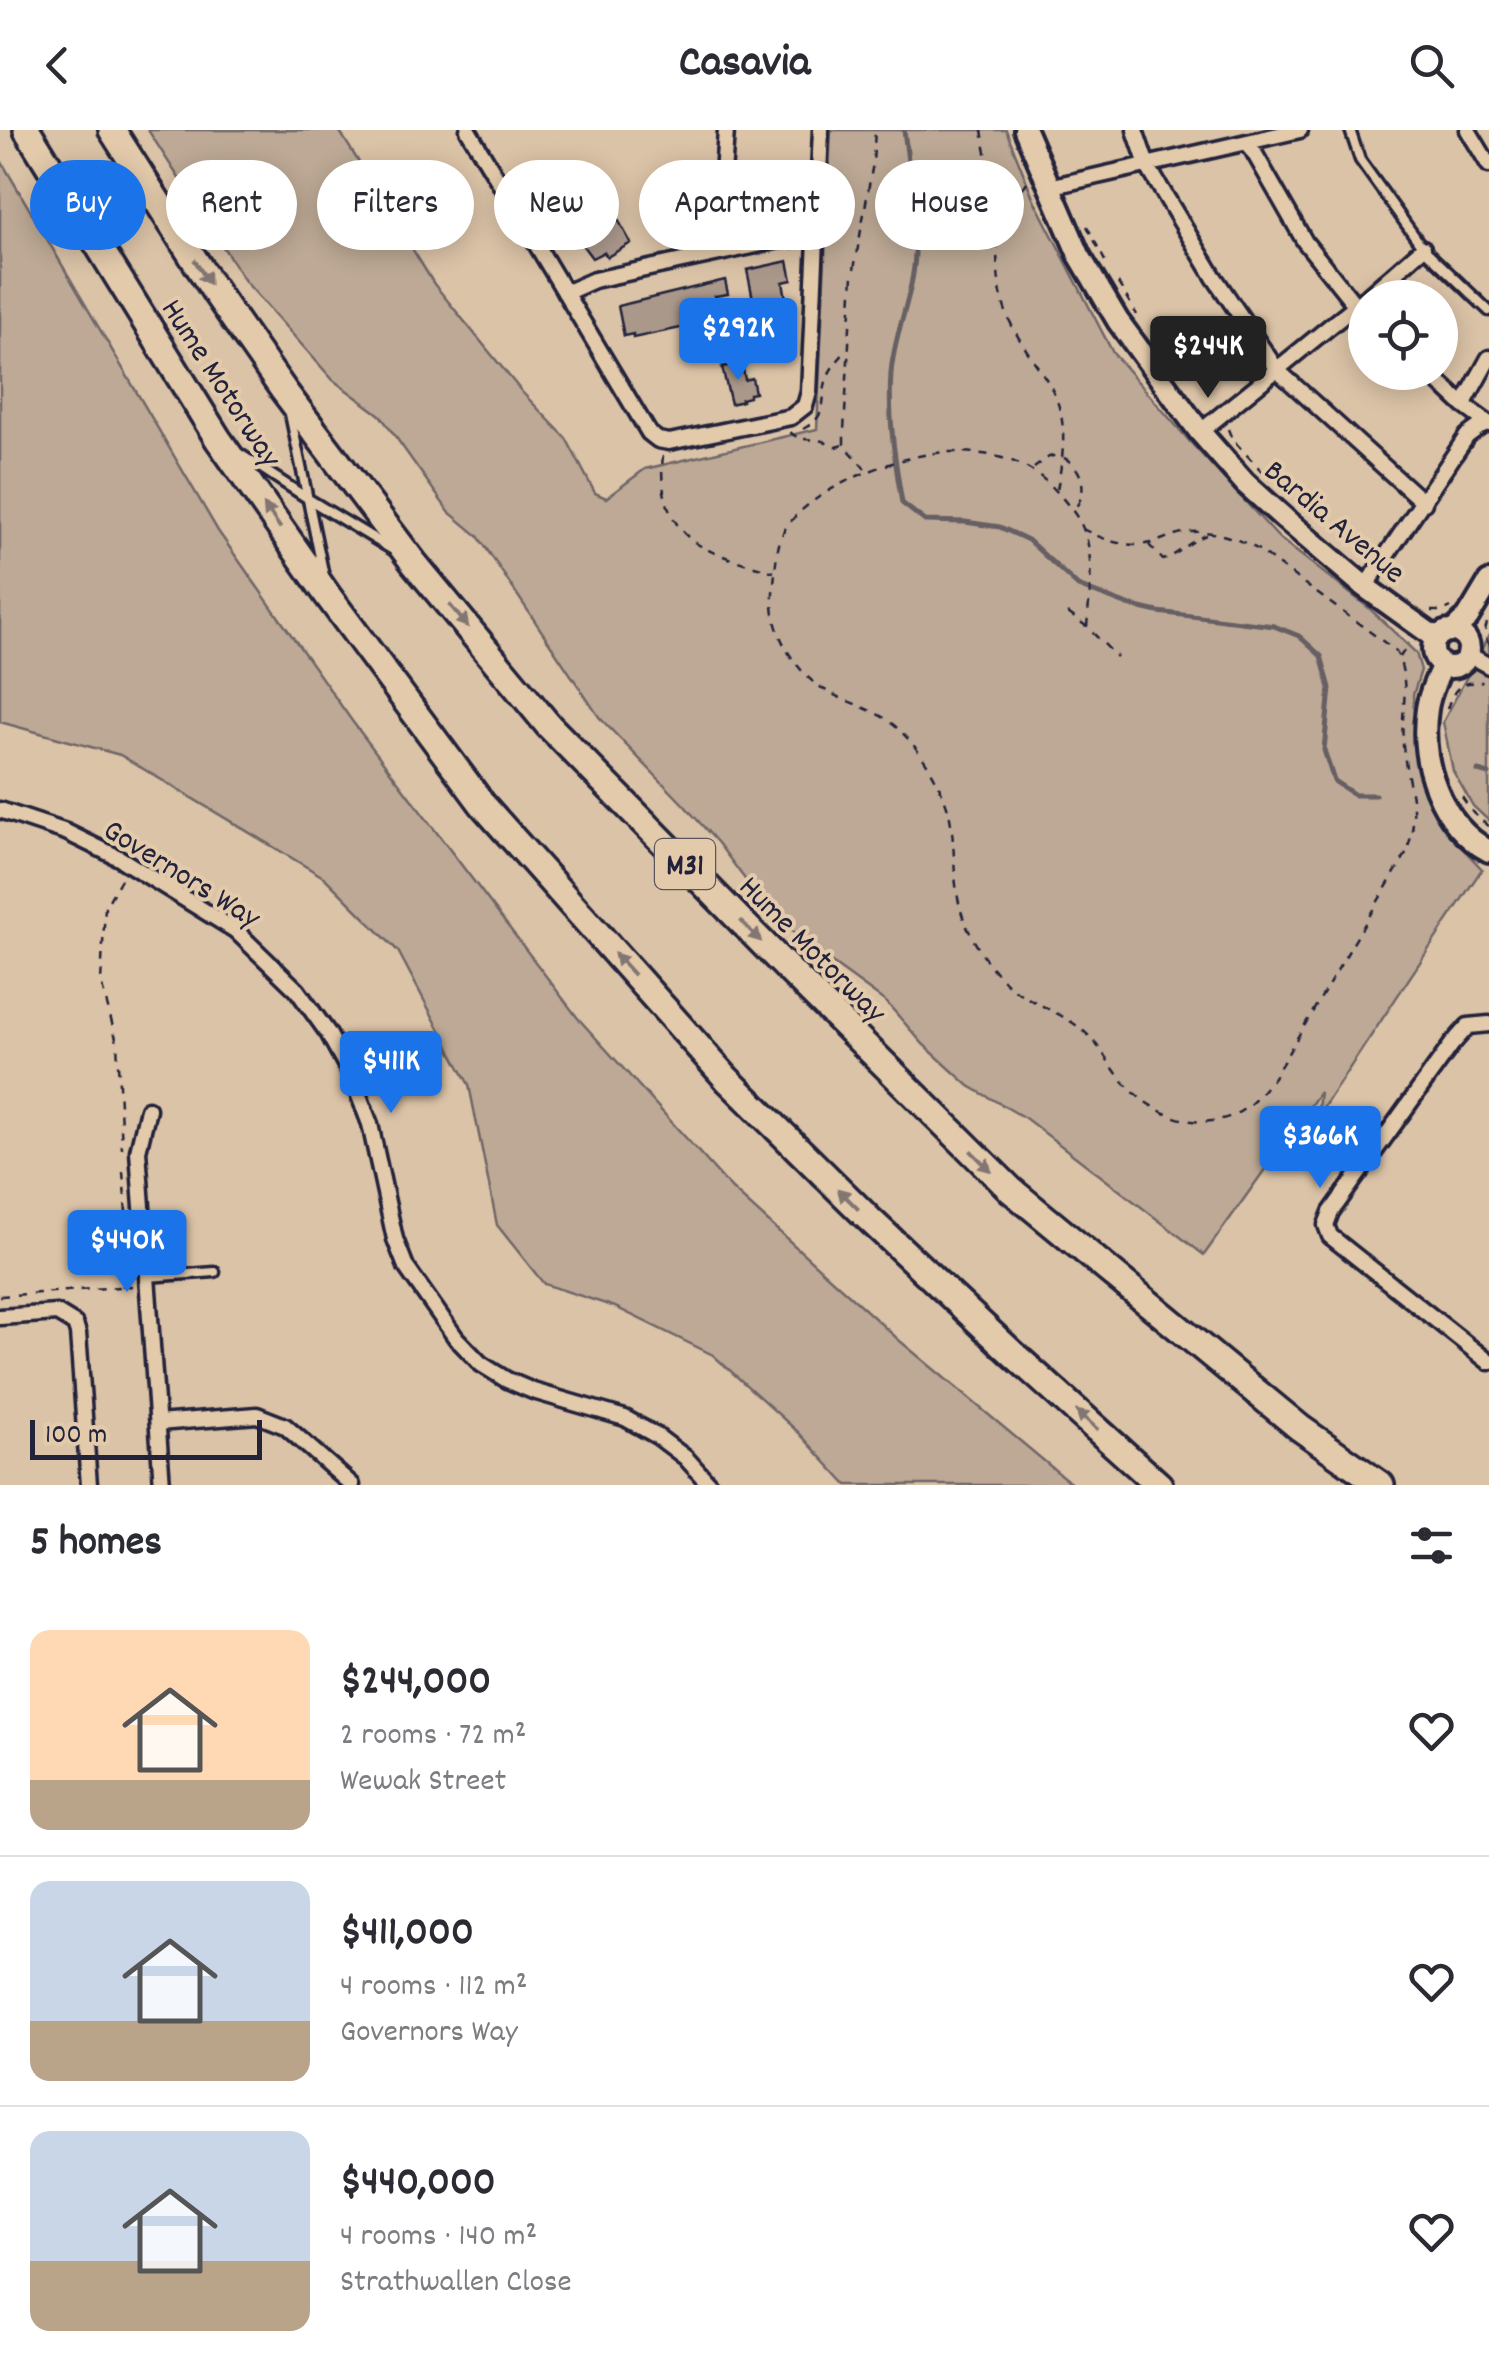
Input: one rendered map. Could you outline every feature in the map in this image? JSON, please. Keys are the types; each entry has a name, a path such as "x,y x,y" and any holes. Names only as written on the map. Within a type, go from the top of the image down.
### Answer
{"highway":[{"name":"Hume Motorway","path":"28,130 218,439 483,805 727,1079 883,1232 1159,1485"},
{"name":"Hume Motorway","path":"112,130 215,292 284,391 414,563 549,726 1011,1190 1300,1428 1381,1485"}],"street":[{"path":"726,130 721,205 729,251"},
{"path":"819,160 821,130"},
{"name":"Bardia Avenue","path":"1025,130 1039,184 1079,254 1118,320 1200,432 1258,495 1365,587 1444,634"},
{"path":"1134,130 1147,165 1214,278 1277,370 1424,503"},
{"path":"1039,184 1147,165 1300,130"},
{"path":"1468,130 1489,166"},
{"path":"473,132 649,433 658,440 679,442 791,417 805,406 814,250"},
{"path":"1248,142 1306,242 1348,288"},
{"path":"1389,280 1423,248"},
{"path":"565,293 594,280 734,250"},
{"path":"1200,432 1348,316"},
{"path":"1463,404 1489,358"},
{"path":"1365,587 1467,436 1488,423 1448,390"},
{"path":"1444,634 1462,634 1469,643 1468,655 1455,667 1443,666 1434,656 1433,644 1444,634 1468,616 1489,582"},
{"path":"1468,655 1489,666"},
{"path":"1443,666 1427,705 1424,734 1429,766 1436,791 1454,818 1489,851"},
{"name":"Governors Way","path":"0,810 66,832 130,865 236,930 297,990 352,1075 370,1124 395,1239 406,1267 456,1338 481,1364 507,1380 625,1418 657,1436 686,1458 703,1482"},
{"path":"1489,1024 1468,1026 1452,1044 1326,1225 1330,1236 1489,1362"},
{"path":"148,1110 138,1151 162,1485"},
{"path":"0,1316 57,1313 76,1324 89,1485"},
{"path":"158,1422 258,1415 285,1426 352,1485"}],"lane":[{"path":"1350,130 1360,160 1423,248 1489,311"},
{"path":"284,391 328,596"},
{"path":"218,439 414,563"},
{"path":"148,1280 215,1272"}],"path":[{"path":"866,472 844,444 846,358 853,275 875,130"},
{"path":"982,130 987,160"},
{"path":"1024,193 1039,184"},
{"path":"1085,221 1107,265"},
{"path":"998,250 1004,306 1022,346 1048,381 1058,404 1065,442 1057,490"},
{"path":"1116,279 1141,321"},
{"path":"790,432 795,437 836,447 844,444"},
{"path":"1230,432 1268,478"},
{"path":"1083,529 1110,541 1132,544 1148,544 1192,532 1240,540 1396,652 1405,678 1403,743 1414,798 1406,854 1274,1078 1237,1114 1189,1122 1166,1116 1147,1105 1080,1028 1018,993 999,976 968,929 958,903 948,812 924,759 905,735 882,717 828,693 806,676 780,641 772,598 778,548 785,530 814,500 866,472 939,452 980,453 1008,459 1032,470 1057,490 1083,529 1092,582 1087,627"},
{"path":"1032,470 1049,457 1063,455 1075,464 1081,476 1082,495 1072,510"},
{"path":"662,456 663,486 670,514 683,534 700,546 775,572"},
{"path":"1148,544 1159,558 1168,560 1190,542 1210,534"},
{"path":"1431,612 1450,606"},
{"path":"1068,613 1117,657"},
{"path":"1489,616 1484,634 1489,645"},
{"path":"1444,716 1460,684 1480,684"},
{"path":"1458,791 1489,827"},
{"path":"124,1288 129,1245 118,1042 100,982 104,908 130,865"},
{"path":"0,1296 124,1288 148,1280"}],"shaded area":[{"path":"148,130 339,130 358,160 317,160 317,250 413,250 434,284 522,392 566,438 595,493 606,498 645,469 817,429 825,250 855,250 855,160 830,160 831,130 1006,130 1018,160 875,160 875,250 1024,250 1024,175 1113,353 1279,538 1369,608 1416,653 1421,670 1413,695 1416,752 1427,795 1448,833 1482,869 1317,1117 1320,1092 1204,1255 1025,1118 969,1086 923,1044 887,1003 803,942 753,890 683,804 599,717 478,536 449,512 380,415 333,380 245,281 225,250 297,250 297,160 167,160"},
{"path":"0,159 30,210 30,250 53,250 218,531 352,721 577,1017 732,1189 900,1341 1073,1485 847,1485 798,1432 713,1355 615,1307 544,1284 497,1225 469,1085 398,951 325,878 120,755 0,722"},
{"path":"1489,635 1489,821 1473,806 1453,771 1443,722"}],"building":[{"path":"619,221 631,243 619,250"},
{"path":"586,250 619,250 607,257 604,252 592,258"},
{"path":"788,261 792,280 783,282 785,325 754,333 750,314 756,313 747,270"},
{"path":"725,280 728,294 715,296 714,302 719,325 696,331 695,325 633,338 633,334 624,336 618,306"},
{"path":"742,363 745,380 752,378 755,393 731,404 722,367"}],"waterway":[{"path":"904,130 915,253 890,389 902,503 925,521 1000,527 1028,540 1078,586 1128,605 1274,626 1299,636 1321,656 1330,688 1324,750 1334,781 1355,795 1375,795"},
{"path":"1478,771 1489,774"}]}
